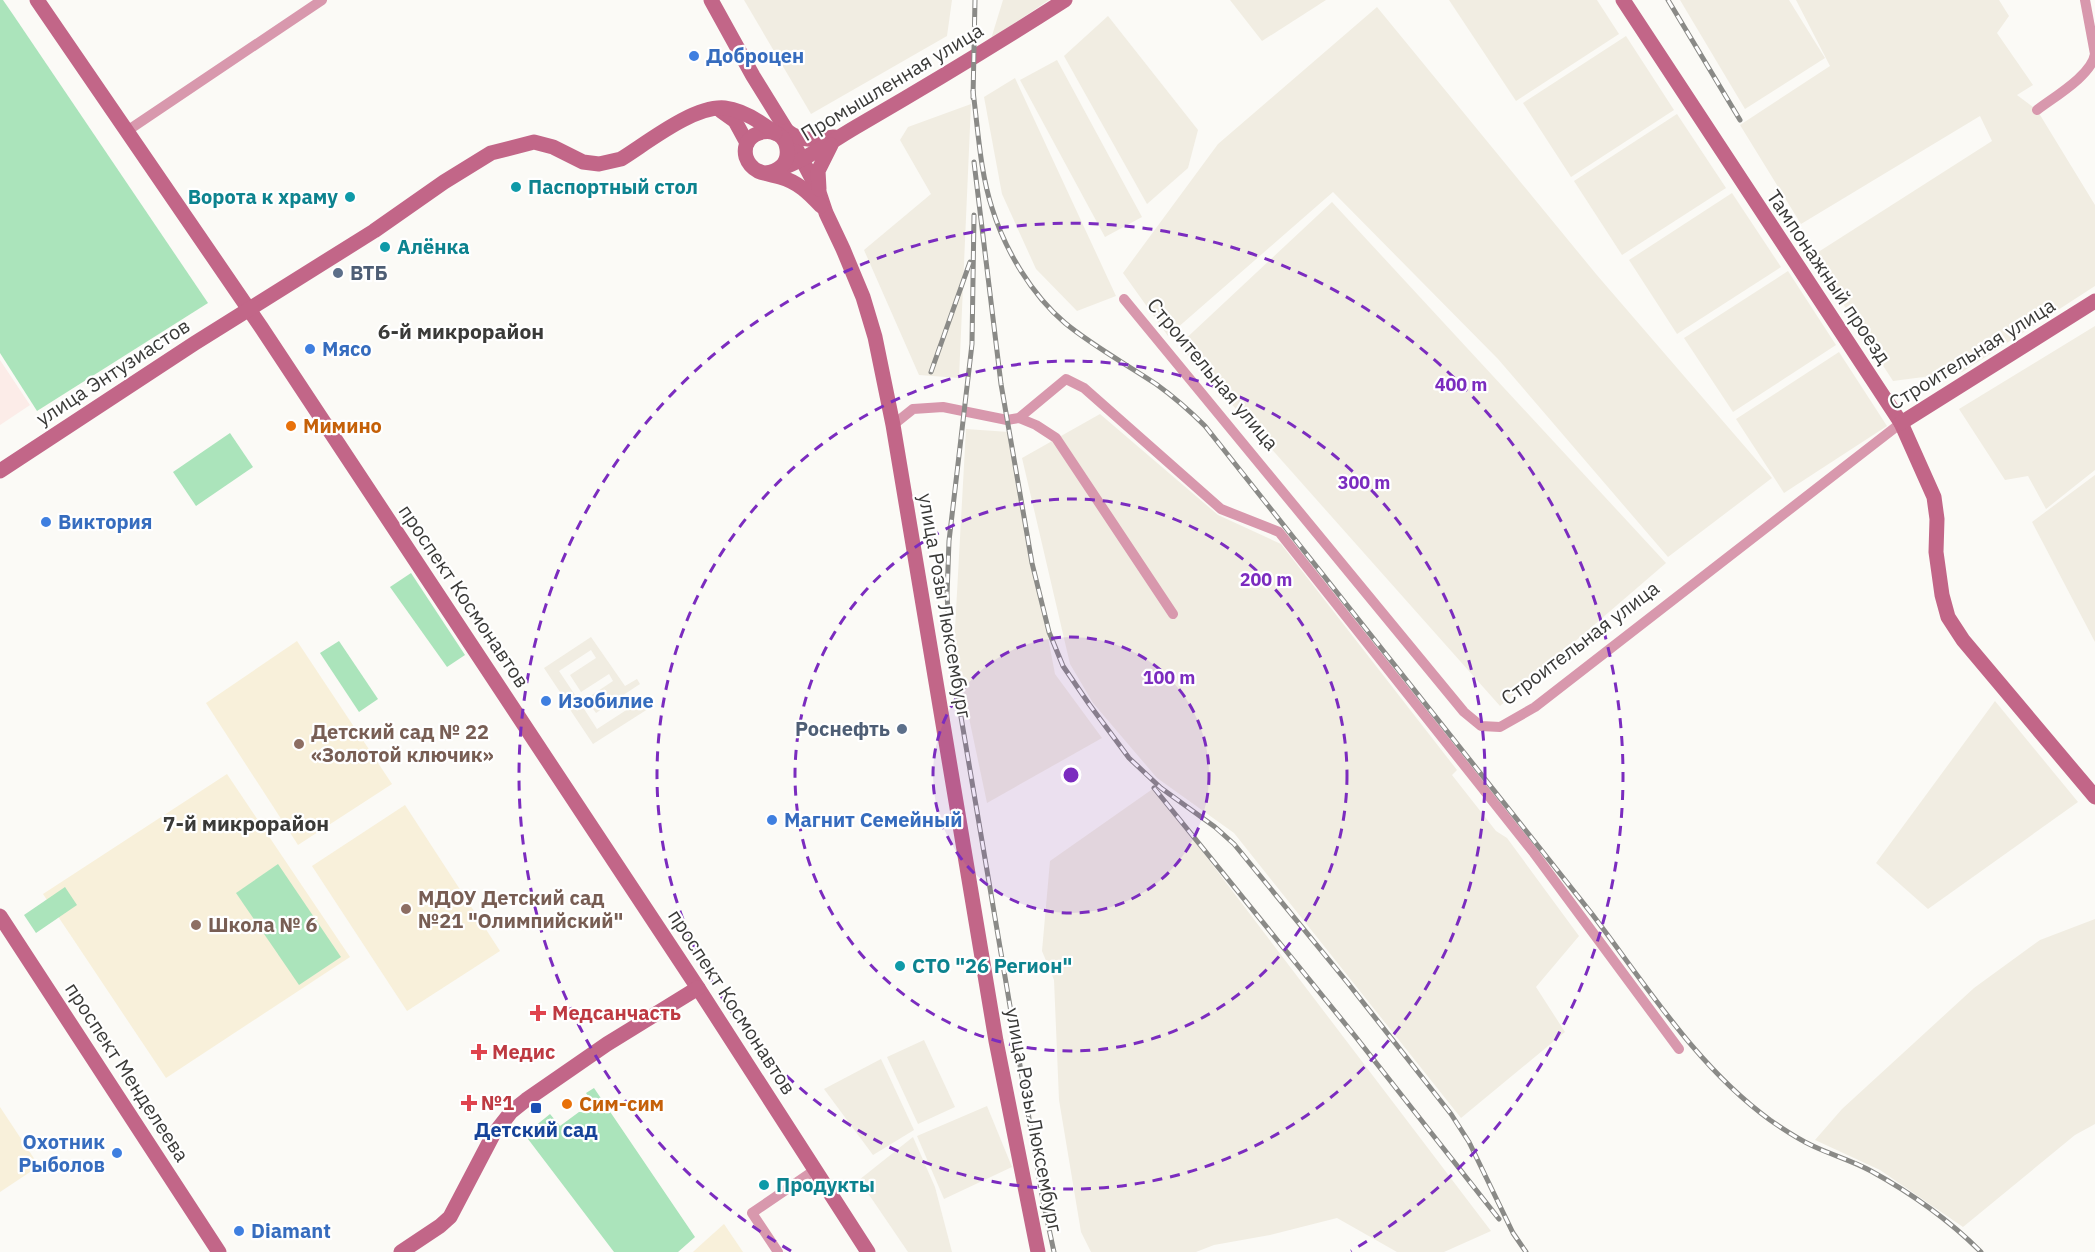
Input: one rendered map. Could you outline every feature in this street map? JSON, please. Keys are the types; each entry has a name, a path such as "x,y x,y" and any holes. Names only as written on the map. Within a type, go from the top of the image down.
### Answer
{"main road":[{"name":"проспект Космонавтов","path":"36,0 249,309 698,988 868,1252"},
{"name":"улица Розы Люксембург","path":"711,0 781,132 802,161 819,192 863,297 874,338 893,425 996,1041 1038,1252"},
{"name":"Промышленная улица","path":"771,171 802,161 837,138 973,59 1065,0"},
{"name":"Тампонажный проезд","path":"1623,0 1901,423 1934,497 1937,519 1936,552 1942,595 1948,617 1963,640 2095,797"},
{"path":"753,76 759,108 757,121 748,141 746,154 748,162 757,170 771,171 800,186 826,213"},
{"path":"712,108 732,109 797,137 814,140 837,138"},
{"path":"712,108 732,117 748,141"},
{"name":"улица Энтузиастов","path":"0,471 195,343 374,231 444,182 491,153 534,142 553,147 583,162 599,164 614,162 694,114 712,108"},
{"path":"748,141 761,132 781,132"},
{"path":"771,171 786,160 787,147 781,132"},
{"path":"819,192 818,171 822,159 837,138"},
{"name":"Строительная улица","path":"1901,423 2095,301"},
{"name":"проспект Менделеева","path":"0,916 219,1252"},
{"path":"401,1252 450,1217 493,1135 511,1112 607,1044 698,988"}],"street":[{"path":"127,131 322,0"},
{"path":"2037,110 2084,74 2094,63 2095,54 2085,0"},
{"name":"Строительная улица","path":"1125,300 1464,712 1481,726 1500,727 1535,707 1901,423"},
{"path":"893,425 913,410 942,407 1007,420 1019,418 1066,379 1084,388 1221,509 1280,532 1534,853 1679,1049"},
{"path":"1019,418 1036,425 1056,438 1173,614"},
{"path":"778,1252 752,1213 815,1170"}],"shaded area":[{"path":"744,0 952,0 947,36 811,114"},
{"path":"1003,0 1049,0 991,39"},
{"path":"1230,0 1326,0 1262,41"},
{"path":"1449,0 1597,0 1619,34 1516,101"},
{"path":"1680,0 1789,0 1825,58 1745,109"},
{"path":"1796,0 1999,0 2009,16 1997,33 2033,85 2017,95 2037,110 2095,205 2095,286 1962,372 1893,381 1812,256 1992,141 1980,116 1801,224 1740,125 1830,66"},
{"path":"1377,7 1596,274 1772,478 1668,557 1498,359 1333,192 1168,336 1123,273 1218,144"},
{"path":"1108,16 1198,130 1188,168 1147,204 1064,56"},
{"path":"1626,36 1674,110 1571,177 1523,103"},
{"path":"1057,60 1142,217 1105,237 1020,80"},
{"path":"1015,78 1116,296 1077,311 1036,269 1002,194 984,97"},
{"path":"971,104 959,378 919,375 864,250 931,194 900,140 908,127"},
{"path":"1677,114 1726,188 1622,255 1574,181"},
{"path":"1732,193 1781,267 1677,334 1629,260"},
{"path":"1332,202 1666,563 1500,706 1179,345"},
{"path":"1788,271 1836,345 1733,412 1684,338"},
{"path":"2095,326 2095,470 2046,509 2028,476 2005,480 1959,409"},
{"path":"1839,352 1887,426 1784,493 1736,419"},
{"path":"0,360 30,405 0,425"},
{"path":"1100,414 1218,515 1281,544 1457,770 1452,775 1496,831 1507,838 1579,936 1536,987 1565,1032 1461,1118 1234,833 1157,778 1093,703 1070,664 1022,458"},
{"path":"966,429 1009,432 1055,674 1102,738 987,803 954,647"},
{"path":"2095,475 2095,642 2032,522"},
{"path":"591,637 625,686 637,679 640,684 596,713 586,699 613,681 609,674 581,692 570,675 596,658 591,650 559,671 575,695 566,701 544,668"},
{"name":"Детский сад № 22 «Золотой ключик»","path":"297,641 392,784 298,845 206,703"},
{"path":"577,698 597,729 645,698 651,707 593,744 567,705"},
{"path":"1995,701 2078,802 1928,909 1876,863"},
{"name":"Школа № 6","path":"227,774 350,957 166,1078 43,894"},
{"path":"1154,788 1491,1231 1444,1252 1397,1252 1337,1218 1270,1235 1214,1245 1196,1252 1091,1252 1081,1232 1059,1100 1054,980 1042,951 1050,861"},
{"name":"МДОУ Детский сад №21 \"Олимпийский\"","path":"405,805 500,951 407,1011 312,866"},
{"path":"2095,919 2095,1124 2075,1135 1963,1227 1880,1170 1815,1140 1842,1109 1974,988 2040,940"},
{"path":"924,1040 955,1107 918,1124 887,1057"},
{"path":"881,1059 914,1130 873,1155 824,1089"},
{"path":"987,1106 1012,1167 944,1199 917,1136"},
{"path":"0,1107 39,1166 0,1192"},
{"path":"913,1137 935,1187 952,1252 908,1252 859,1180"},
{"path":"724,1224 743,1252 693,1252 705,1241"}],"green space":[{"path":"0,0 3,0 14,16 208,303 37,411 0,353"},
{"path":"230,433 253,467 196,506 173,472"},
{"path":"411,573 465,655 447,667 390,587"},
{"path":"339,641 378,699 359,712 320,653"},
{"path":"278,864 341,957 299,985 236,893"},
{"path":"65,887 77,905 36,933 24,915"},
{"path":"594,1088 695,1237 678,1252 614,1252 528,1139 534,1127 550,1114 560,1126 579,1112 599,1112 586,1093"}],"railway":[{"path":"973,98 975,0"},
{"path":"1668,0 1740,120"},
{"path":"973,91 982,165 997,224 1012,255 1041,299 1065,323 1156,384 1205,426 1592,914 1674,1024 1719,1075 1744,1099 1780,1127 1807,1143 1864,1167 1901,1188 1943,1218 1981,1252"},
{"path":"974,162 1001,384 1032,563 1049,632 1063,666 1129,758 1161,788 1215,827 1234,844 1347,982 1451,1114 1469,1142 1513,1233 1526,1252"},
{"path":"974,215 972,344 949,541 947,595 950,641 1043,1201 1054,1252"},
{"path":"931,372 970,262"},
{"path":"1154,788 1355,1036 1499,1219"}],"place":[{"name":"Доброцен","path":"694,56"},
{"name":"Паспортный стол","path":"516,187"},
{"name":"Ворота к храму","path":"350,197"},
{"name":"Алёнка","path":"385,247"},
{"name":"ВТБ","path":"338,273"},
{"name":"Мясо","path":"310,349"},
{"name":"Мимино","path":"291,426"},
{"name":"Виктория","path":"46,522"},
{"name":"Изобилие","path":"546,701"},
{"name":"Роснефть","path":"902,729"},
{"name":"Детский сад № 22 «Золотой ключик»","path":"299,744"},
{"name":"Магнит Семейный","path":"772,820"},
{"name":"МДОУ Детский сад №21 \"Олимпийский\"","path":"406,909"},
{"name":"Школа № 6","path":"196,925"},
{"name":"СТО \"26 Регион\"","path":"900,966"},
{"name":"Медсанчасть","path":"538,1013"},
{"name":"Медис","path":"479,1052"},
{"name":"№1","path":"469,1103"},
{"name":"Сим-сим","path":"567,1104"},
{"name":"Детский сад","path":"536,1108"},
{"name":"Охотник Рыболов","path":"117,1153"},
{"name":"Продукты","path":"764,1185"},
{"name":"Diamant","path":"239,1231"}],"district":[{"name":"6-й микрорайон","path":"461,332"},
{"name":"7-й микрорайон","path":"246,824"}]}
